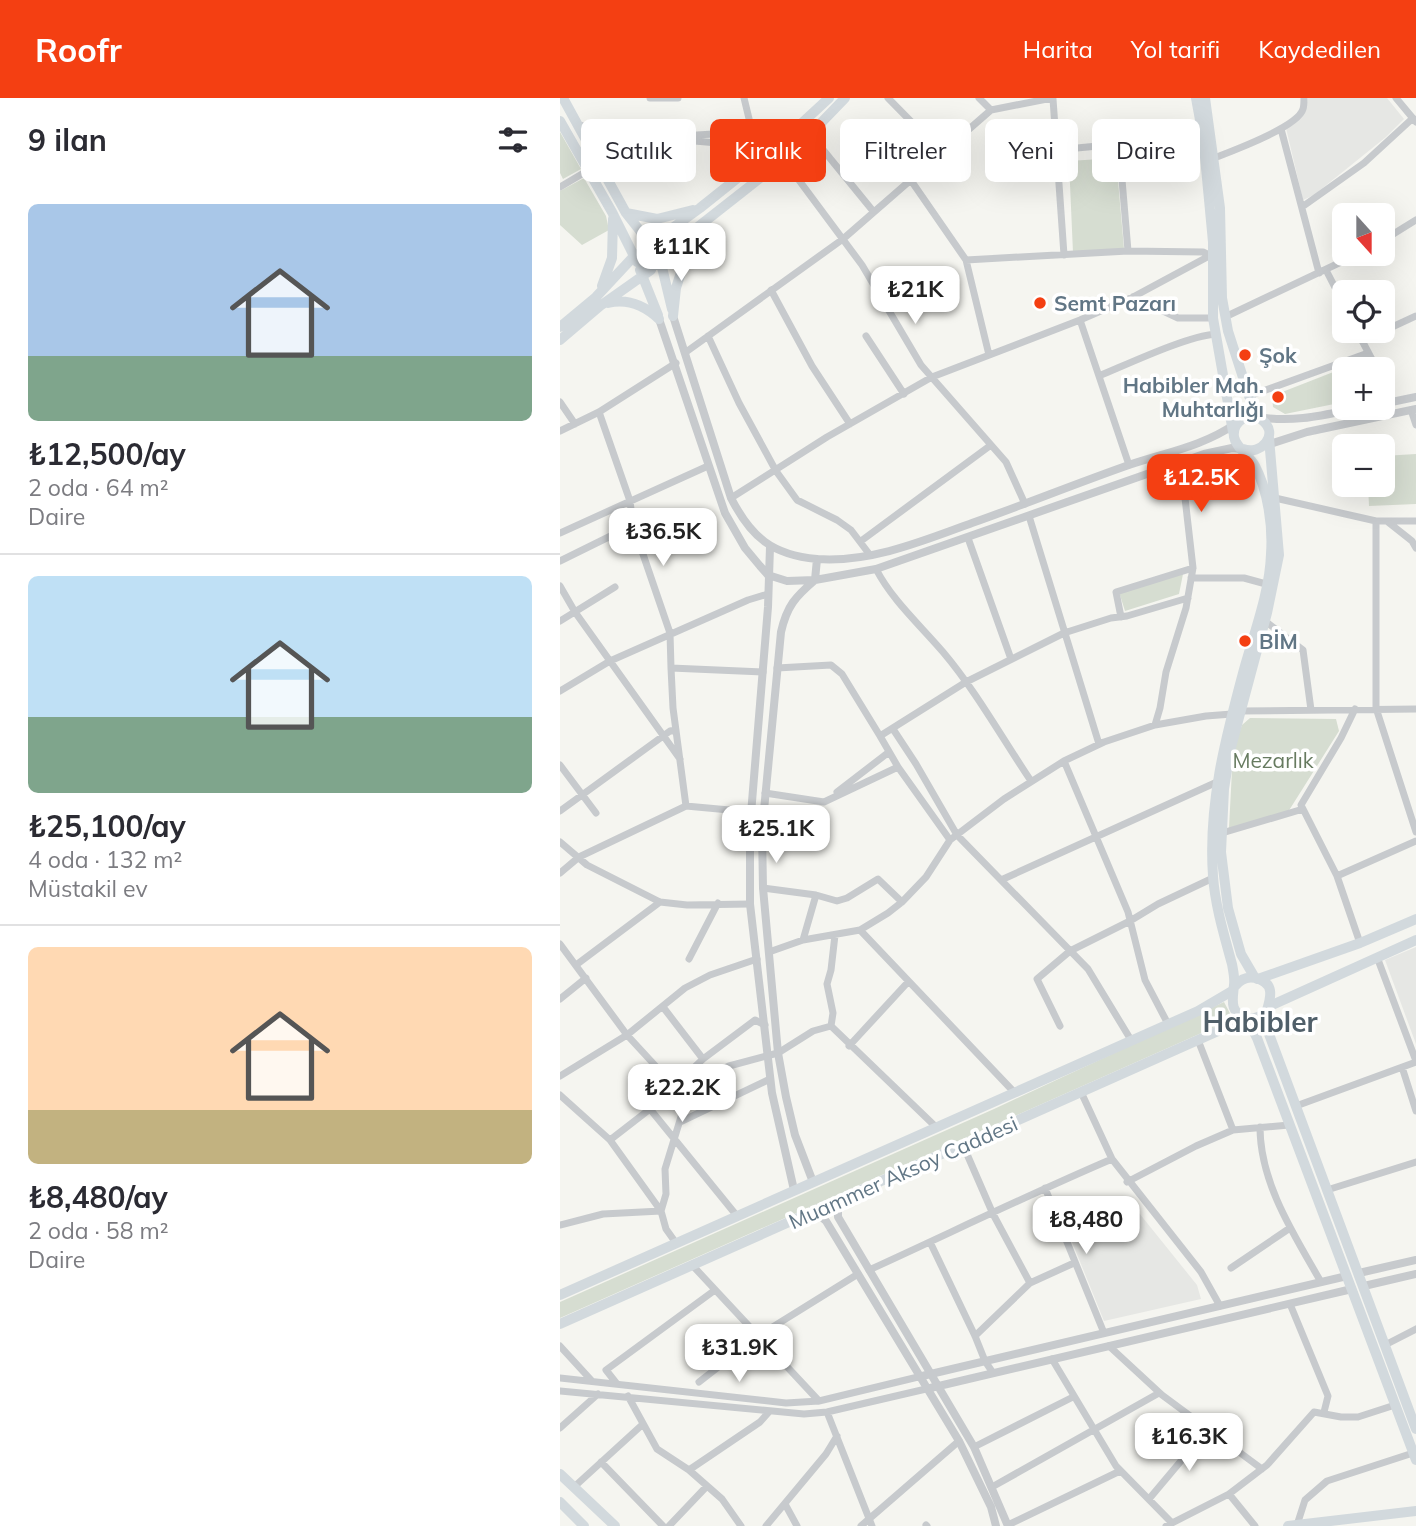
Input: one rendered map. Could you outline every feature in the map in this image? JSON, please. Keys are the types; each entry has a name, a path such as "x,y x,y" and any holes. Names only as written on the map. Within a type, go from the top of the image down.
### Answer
{"main road":[{"path":"563,98 581,131"},
{"path":"808,119 829,98"},
{"path":"826,119 845,98"},
{"path":"1196,98 1203,136 1213,317 1238,446 1251,459 1261,480 1270,519 1272,555 1236,713 1224,789 1221,852 1228,908 1241,954 1257,978 1269,988 1272,1000 1269,1009 1269,1034 1359,1273 1358,1287 1395,1405 1415,1456"},
{"path":"1205,98 1220,208 1222,298 1225,317 1249,396 1266,424 1279,555 1265,621 1222,749 1217,782 1212,848 1213,878 1233,970 1232,1005 1245,1017 1257,1038 1347,1276 1358,1287 1385,1345 1416,1429"},
{"path":"560,121 581,160"},
{"path":"594,182 612,212 648,259 659,319"},
{"path":"609,182 673,316"},
{"path":"560,327 598,301 733,182"},
{"path":"560,340 598,301 648,259 694,230 755,182"},
{"path":"626,213 657,219 701,208"},
{"path":"598,301 612,258 612,212"},
{"path":"673,316 678,281 694,230"},
{"path":"598,301 618,300 634,303 646,307 659,319"},
{"path":"1235,427 1251,416 1260,418"},
{"path":"1242,449 1254,451 1268,442"},
{"path":"1233,989 1244,979 1257,978 1360,943 1416,919"},
{"path":"1245,1017 1258,1017 1269,1009 1416,940"},
{"name":"Muammer Aksoy Caddesi","path":"560,1295 1131,1041 1198,1010 1233,989"},
{"name":"Muammer Aksoy Caddesi","path":"560,1324 1245,1017"},
{"path":"560,1474 615,1526"},
{"path":"561,1505 584,1526"},
{"path":"1293,1525 1416,1511"}],"street":[{"path":"650,98 678,98"},
{"path":"744,98 749,119"},
{"path":"888,98 909,119"},
{"path":"979,98 991,110"},
{"path":"971,127 991,110 1052,98 1054,119"},
{"path":"1214,158 1281,129 1298,117 1303,110 1304,98"},
{"path":"1302,207 1364,163 1414,120 1396,98"},
{"path":"1281,129 1322,271 1332,286"},
{"path":"826,153 873,211"},
{"path":"560,187 581,175"},
{"path":"801,182 862,265 921,365 1006,461 1029,516 1099,744"},
{"path":"686,352 843,239 907,182"},
{"path":"912,182 966,260 989,355"},
{"path":"1058,182 1064,255"},
{"path":"1122,182 1128,251"},
{"path":"1395,233 1416,220"},
{"path":"966,260 1128,251 1203,252 1211,255"},
{"path":"731,498 932,377 1133,297 1211,255"},
{"path":"1225,317 1333,266"},
{"path":"771,290 812,366 850,424"},
{"path":"1133,297 1178,318 1213,317"},
{"path":"673,316 731,498 751,530 770,547 817,559 870,555 924,540 1129,465 1177,451 1235,427"},
{"path":"1395,326 1416,316"},
{"path":"659,319 725,513 745,548 768,575 796,583 876,569 1181,463 1221,450 1242,449"},
{"path":"1080,320 1134,480"},
{"path":"1099,376 1197,338 1216,334"},
{"path":"708,336 776,471 797,500 837,520 861,541 870,555"},
{"path":"866,336 904,394"},
{"path":"1363,343 1370,357"},
{"path":"1249,396 1368,353"},
{"path":"560,431 599,412 676,363"},
{"path":"1395,402 1416,397"},
{"path":"560,402 575,424"},
{"path":"1268,442 1413,410 1416,425"},
{"path":"599,412 630,501 634,525 670,633 676,730 686,806"},
{"path":"1260,418 1279,421 1332,414"},
{"path":"861,541 992,445"},
{"path":"1155,725 1166,672 1188,598 1193,568 1181,463"},
{"path":"560,533 708,466"},
{"path":"1275,498 1376,521 1416,521"},
{"path":"1376,521 1376,708 1416,832"},
{"path":"1388,522 1412,541 1416,548"},
{"path":"560,561 634,525"},
{"path":"968,538 1011,659"},
{"path":"770,547 751,812 750,904 770,1079 794,1190"},
{"path":"813,1182 795,1135 778,1053 763,888 762,845 777,668 785,614 795,598 815,580 817,559"},
{"path":"1122,617 1116,592 1193,568"},
{"path":"876,569 902,606 966,682 1031,781"},
{"path":"1191,578 1244,578 1266,584"},
{"path":"560,586 662,738 680,759"},
{"path":"560,621 615,587"},
{"path":"560,691 610,660 748,600 768,594"},
{"path":"880,736 966,682 1064,633 1188,598"},
{"path":"1265,621 1303,650 1311,710"},
{"path":"777,668 831,665 842,674 898,767 950,840"},
{"path":"671,668 763,672"},
{"path":"1355,709 1341,738 1301,802 1336,876 1360,943"},
{"path":"560,1076 627,1035 685,988 710,975 803,940 860,930 902,902 926,877 950,840 1031,781 1099,744 1155,725 1206,716 1311,710 1416,709"},
{"path":"892,729 916,764 957,835 1088,970 1131,1041"},
{"path":"560,811 676,730"},
{"path":"824,802 889,752"},
{"path":"1064,761 1130,921 1144,981 1168,1024"},
{"path":"560,765 596,813"},
{"path":"765,793 824,802 898,767"},
{"path":"1001,880 1217,782"},
{"path":"560,873 579,857 686,806 751,812"},
{"path":"1222,833 1303,809"},
{"path":"1336,876 1416,841"},
{"path":"560,842 587,865 660,902 687,905 750,904"},
{"path":"1060,1026 1037,979 1070,951 1130,921 1157,904 1213,878"},
{"path":"763,888 816,895 837,901 878,879 902,902"},
{"path":"803,940 816,895"},
{"path":"576,965 660,902"},
{"path":"689,959 718,903"},
{"path":"860,930 1014,1092"},
{"path":"831,1026 833,1013 827,984 835,935"},
{"path":"561,947 627,1035 686,1099"},
{"path":"1296,1106 1416,1062 1377,957"},
{"path":"560,999 586,978"},
{"path":"849,1045 908,982"},
{"path":"663,1007 703,1059"},
{"path":"610,1140 650,1109 703,1059 755,1020 765,1025"},
{"path":"831,1026 936,1127"},
{"path":"661,1210 666,1194 665,1169 688,1094 705,1078 729,1066 778,1053 813,1031 831,1026"},
{"path":"1198,1040 1233,1130"},
{"path":"1402,1067 1416,1111"},
{"path":"680,1122 770,1079"},
{"path":"1081,1092 1112,1159 1201,1272 1220,1306"},
{"path":"560,1095 610,1140 661,1210 676,1243"},
{"path":"650,1109 737,1216"},
{"path":"1128,1182 1233,1130 1289,1125"},
{"path":"1260,1127 1260,1146 1276,1198 1321,1282"},
{"path":"963,1145 992,1214 1030,1283"},
{"path":"869,1270 1112,1159"},
{"path":"1327,1190 1416,1162"},
{"path":"1045,1188 1109,1346 1159,1393 1262,1469"},
{"path":"838,1201 838,1217 974,1447 1008,1525 1120,1471"},
{"path":"560,1225 603,1214 661,1210"},
{"path":"815,1212 826,1221 959,1441 991,1507 996,1526"},
{"path":"1231,1268 1290,1228"},
{"path":"930,1242 993,1373"},
{"path":"1359,1273 1416,1260"},
{"path":"975,1336 1030,1283 1074,1263"},
{"path":"693,1266 819,1401"},
{"path":"699,1382 758,1336 858,1274"},
{"path":"560,1391 628,1396 768,1413 804,1415 827,1412 1416,1274"},
{"path":"560,1378 786,1403 819,1401 1347,1276"},
{"path":"617,1384 606,1370 715,1290"},
{"path":"1290,1304 1328,1396 1324,1412"},
{"path":"1385,1345 1416,1329"},
{"path":"560,1346 592,1382"},
{"path":"1052,1359 1120,1471 1149,1499 1169,1524 1229,1494 1262,1469 1312,1413 1359,1417 1395,1405"},
{"path":"992,1487 1159,1393"},
{"path":"560,1427 598,1394"},
{"path":"628,1396 657,1449 689,1470 722,1499 741,1526"},
{"path":"974,1447 1073,1397"},
{"path":"827,1412 871,1522"},
{"path":"689,1470 760,1422 768,1413"},
{"path":"574,1487 643,1424"},
{"path":"1149,1499 1207,1430"},
{"path":"766,1526 827,1454 837,1436"},
{"path":"861,1526 871,1522 959,1441"},
{"path":"1293,1525 1305,1500 1327,1481 1415,1456"},
{"path":"601,1462 663,1526"},
{"path":"668,1526 707,1486"},
{"path":"1229,1494 1255,1526"},
{"path":"785,1504 797,1526"}],"shaded area":[{"path":"1308,98 1387,98 1404,119 1386,137 1314,195 1303,200 1286,128 1305,112"},
{"path":"1416,947 1416,1044 1385,960"},
{"path":"1127,1198 1197,1285 1201,1299 1104,1321 1066,1227"}],"green space":[{"path":"560,132 581,169 563,179 560,173"},
{"path":"1078,160 1092,160 1092,182 1118,182 1124,249 1073,253 1070,182 1078,182"},
{"path":"581,180 581,182 586,182 606,216 609,230 582,245 560,225 560,191"},
{"path":"1332,373 1332,404 1285,414 1273,407 1272,396"},
{"path":"1416,454 1416,504 1369,506 1369,497 1395,497 1395,455"},
{"path":"1183,574 1179,594 1125,611 1119,592"},
{"name":"Mezarlık","path":"1250,718 1336,719 1339,731 1288,812 1229,828 1233,751 1242,725"},
{"path":"1224,1002 1233,1019 560,1318 560,1302 994,1109"}],"place":[{"name":"Semt Pazarı","path":"1040,303"},
{"name":"Şok","path":"1245,355"},
{"name":"Habibler Mah. Muhtarlığı","path":"1278,397"},
{"name":"BİM","path":"1245,641"}],"district":[{"name":"Habibler","path":"1260,1021"}]}
